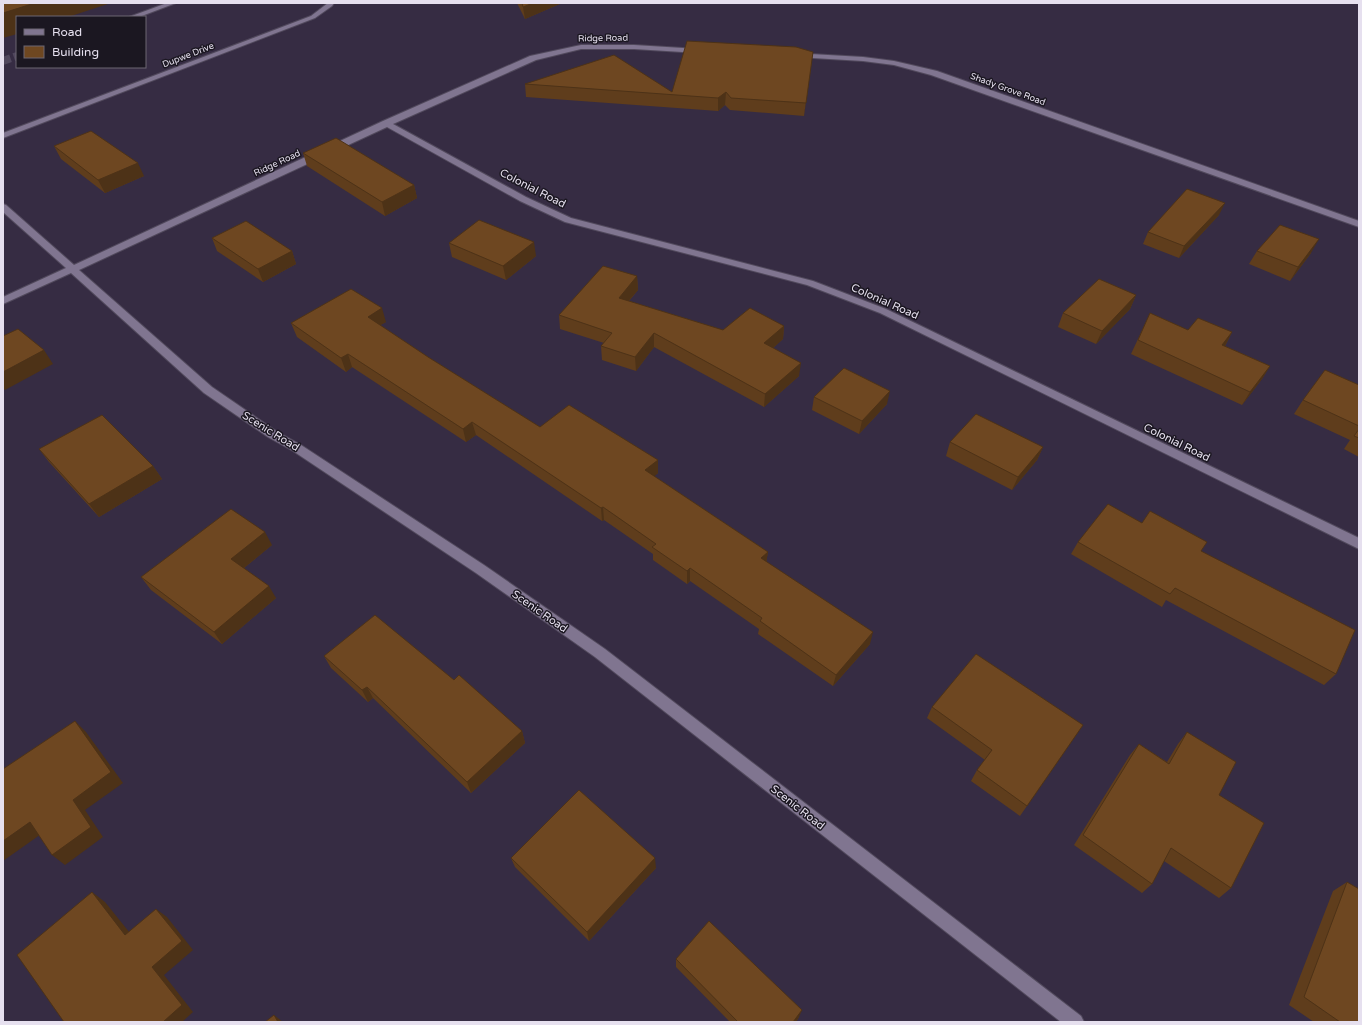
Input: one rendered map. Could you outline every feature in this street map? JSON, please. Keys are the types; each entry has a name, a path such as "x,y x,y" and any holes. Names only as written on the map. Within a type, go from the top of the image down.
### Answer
{"street":[{"path":"135,16 172,3"},
{"name":"Dupwe Drive","path":"3,136 312,17 331,3"},
{"name":"Ridge Road","path":"3,301 386,123 533,58 581,47 634,47 705,51"},
{"name":"Shady Grove Road","path":"784,55 862,59 894,63 934,73 1359,224"},
{"name":"Colonial Road","path":"386,123 523,200 568,220 810,283 882,311 1359,544"},
{"name":"Scenic Road","path":"3,207 208,390 272,434 297,448 480,569 600,653 1075,1022"}],"building":[{"path":"3,3 35,3 3,13"},
{"path":"522,3 533,3 523,7"},
{"path":"687,41 796,47 813,52 806,103 731,98 726,92 718,98 525,84 614,55 672,92"},
{"path":"91,131 138,163 98,180 54,146"},
{"path":"336,138 414,185 382,202 303,153"},
{"path":"1187,189 1225,203 1184,246 1148,232"},
{"path":"479,220 534,242 503,266 449,243"},
{"path":"246,221 292,251 258,269 212,238"},
{"path":"1280,225 1319,239 1298,267 1257,251"},
{"path":"603,266 637,276 619,298 723,330 750,308 784,326 764,343 801,363 765,394 654,333 635,357 601,346 612,333 559,315"},
{"path":"1099,279 1136,295 1102,331 1063,313"},
{"path":"351,289 382,308 368,317 428,357 540,427 569,405 658,460 645,470 768,552 761,558 873,632 836,675 760,621 762,618 690,568 687,571 652,547 656,544 603,507 601,508 472,422 463,429 348,354 341,358 291,323"},
{"path":"1150,313 1188,330 1198,318 1232,332 1222,345 1270,366 1250,392 1138,340"},
{"path":"18,329 44,350 3,372 3,336"},
{"path":"844,368 890,391 862,421 814,397"},
{"path":"1325,370 1359,385 1359,426 1303,400"},
{"path":"976,414 1043,447 1018,477 950,442"},
{"path":"102,415 153,466 89,504 39,449"},
{"path":"1359,429 1359,438 1354,436"},
{"path":"1108,504 1142,523 1150,511 1207,542 1201,551 1355,630 1336,674 1175,588 1170,594 1078,542"},
{"path":"231,509 265,532 231,559 269,586 214,632 141,577"},
{"path":"375,615 454,680 459,675 522,731 467,782 367,687 362,690 324,656"},
{"path":"976,654 1083,725 1027,806 977,770 992,750 932,707"},
{"path":"75,721 111,772 73,800 91,827 52,855 30,822 3,841 3,769"},
{"path":"1187,732 1236,762 1219,795 1264,823 1231,888 1171,848 1152,884 1083,835 1139,744 1169,764"},
{"path":"579,790 655,858 587,932 511,858"},
{"path":"1347,882 1359,889 1359,1022 1340,1022 1304,997"},
{"path":"92,892 125,935 156,909 182,941 152,967 182,1005 163,1022 64,1022 17,955"},
{"path":"709,921 802,1010 793,1022 738,1022 676,959"},
{"path":"274,1015 278,1022 265,1022"}],"tunnel":[{"path":"3,61 16,56"}]}
